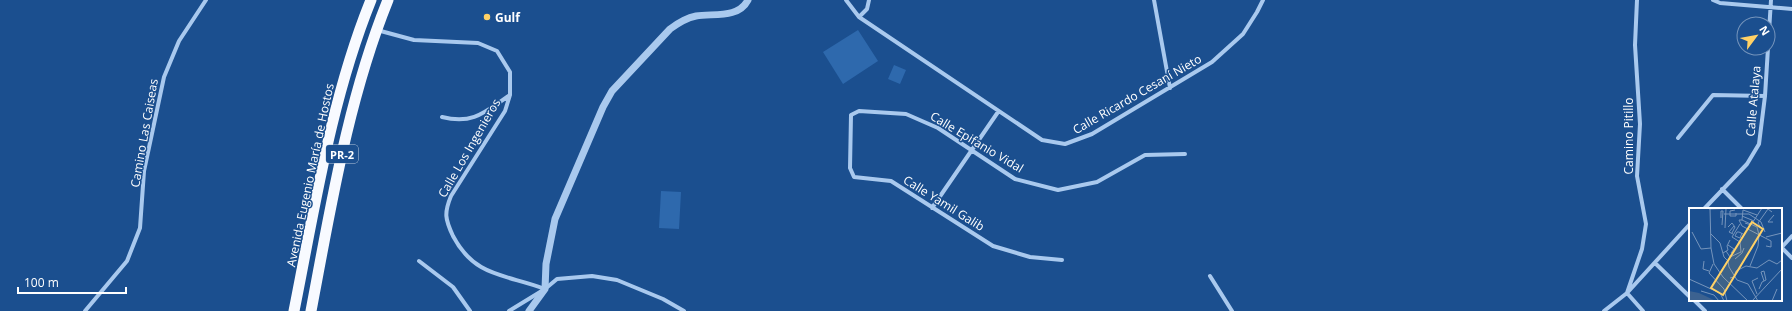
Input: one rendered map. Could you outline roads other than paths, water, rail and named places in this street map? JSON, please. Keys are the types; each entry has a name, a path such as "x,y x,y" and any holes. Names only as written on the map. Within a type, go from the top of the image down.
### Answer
{"highway":[{"name":"Avenida Eugenio María de Hostos","path":"294,311 337,99 360,27 371,0"},
{"name":"PR-2","path":"310,311 337,173 355,99 376,29 388,0"}],"street":[{"name":"Camino Las Caiseas","path":"85,311 127,261 135,241 140,228 144,172 164,77 179,41 206,0"},
{"path":"529,311 545,289 546,264 555,219 603,107 612,91 670,29 680,21 695,16 731,13 745,6 748,0"},
{"name":"Calle Ricardo Cesaní Nieto","path":"846,0 858,17 998,112 1042,140 1065,144 1092,134 1212,62 1243,34 1263,0"},
{"path":"858,17 867,9 869,0"},
{"path":"1154,0 1170,88"},
{"name":"Camino Pitillo","path":"1627,293 1642,249 1646,224 1637,176 1640,124 1635,45 1637,0"},
{"path":"1713,0 1720,3 1792,8"},
{"name":"Calle Atalaya","path":"1705,208 1747,164 1759,144 1765,96 1771,0"},
{"name":"Calle Los Ingenieros","path":"376,29 414,40 478,43 497,51 510,72 510,95 505,111 451,196 446,208 446,222 458,245 472,262 495,274 527,282 545,289"},
{"path":"442,117 456,120 476,117 510,95"},
{"path":"1678,138 1713,95 1765,96"},
{"name":"Calle Epifanio Vidal","path":"854,114 860,111 906,114 938,128 1015,179 1058,190 1097,182 1145,155 1185,154"},
{"path":"932,208 998,112"},
{"name":"Calle Yamil Galib","path":"854,114 851,115 850,168 854,176 891,181 993,246 1030,257 1062,260"},
{"path":"1722,190 1741,208"},
{"path":"1604,311 1627,293 1689,225"},
{"path":"1782,246 1792,236"},
{"path":"1782,248 1792,258"},
{"path":"419,261 453,287 470,311"},
{"path":"1655,263 1689,295"},
{"path":"510,311 545,289 557,279 592,276 617,280 663,299 684,311"},
{"path":"1210,276 1232,311"},
{"path":"1627,293 1643,311"},
{"path":"1695,301 1705,311"}],"place":[{"name":"Gulf","path":"487,17"}]}
